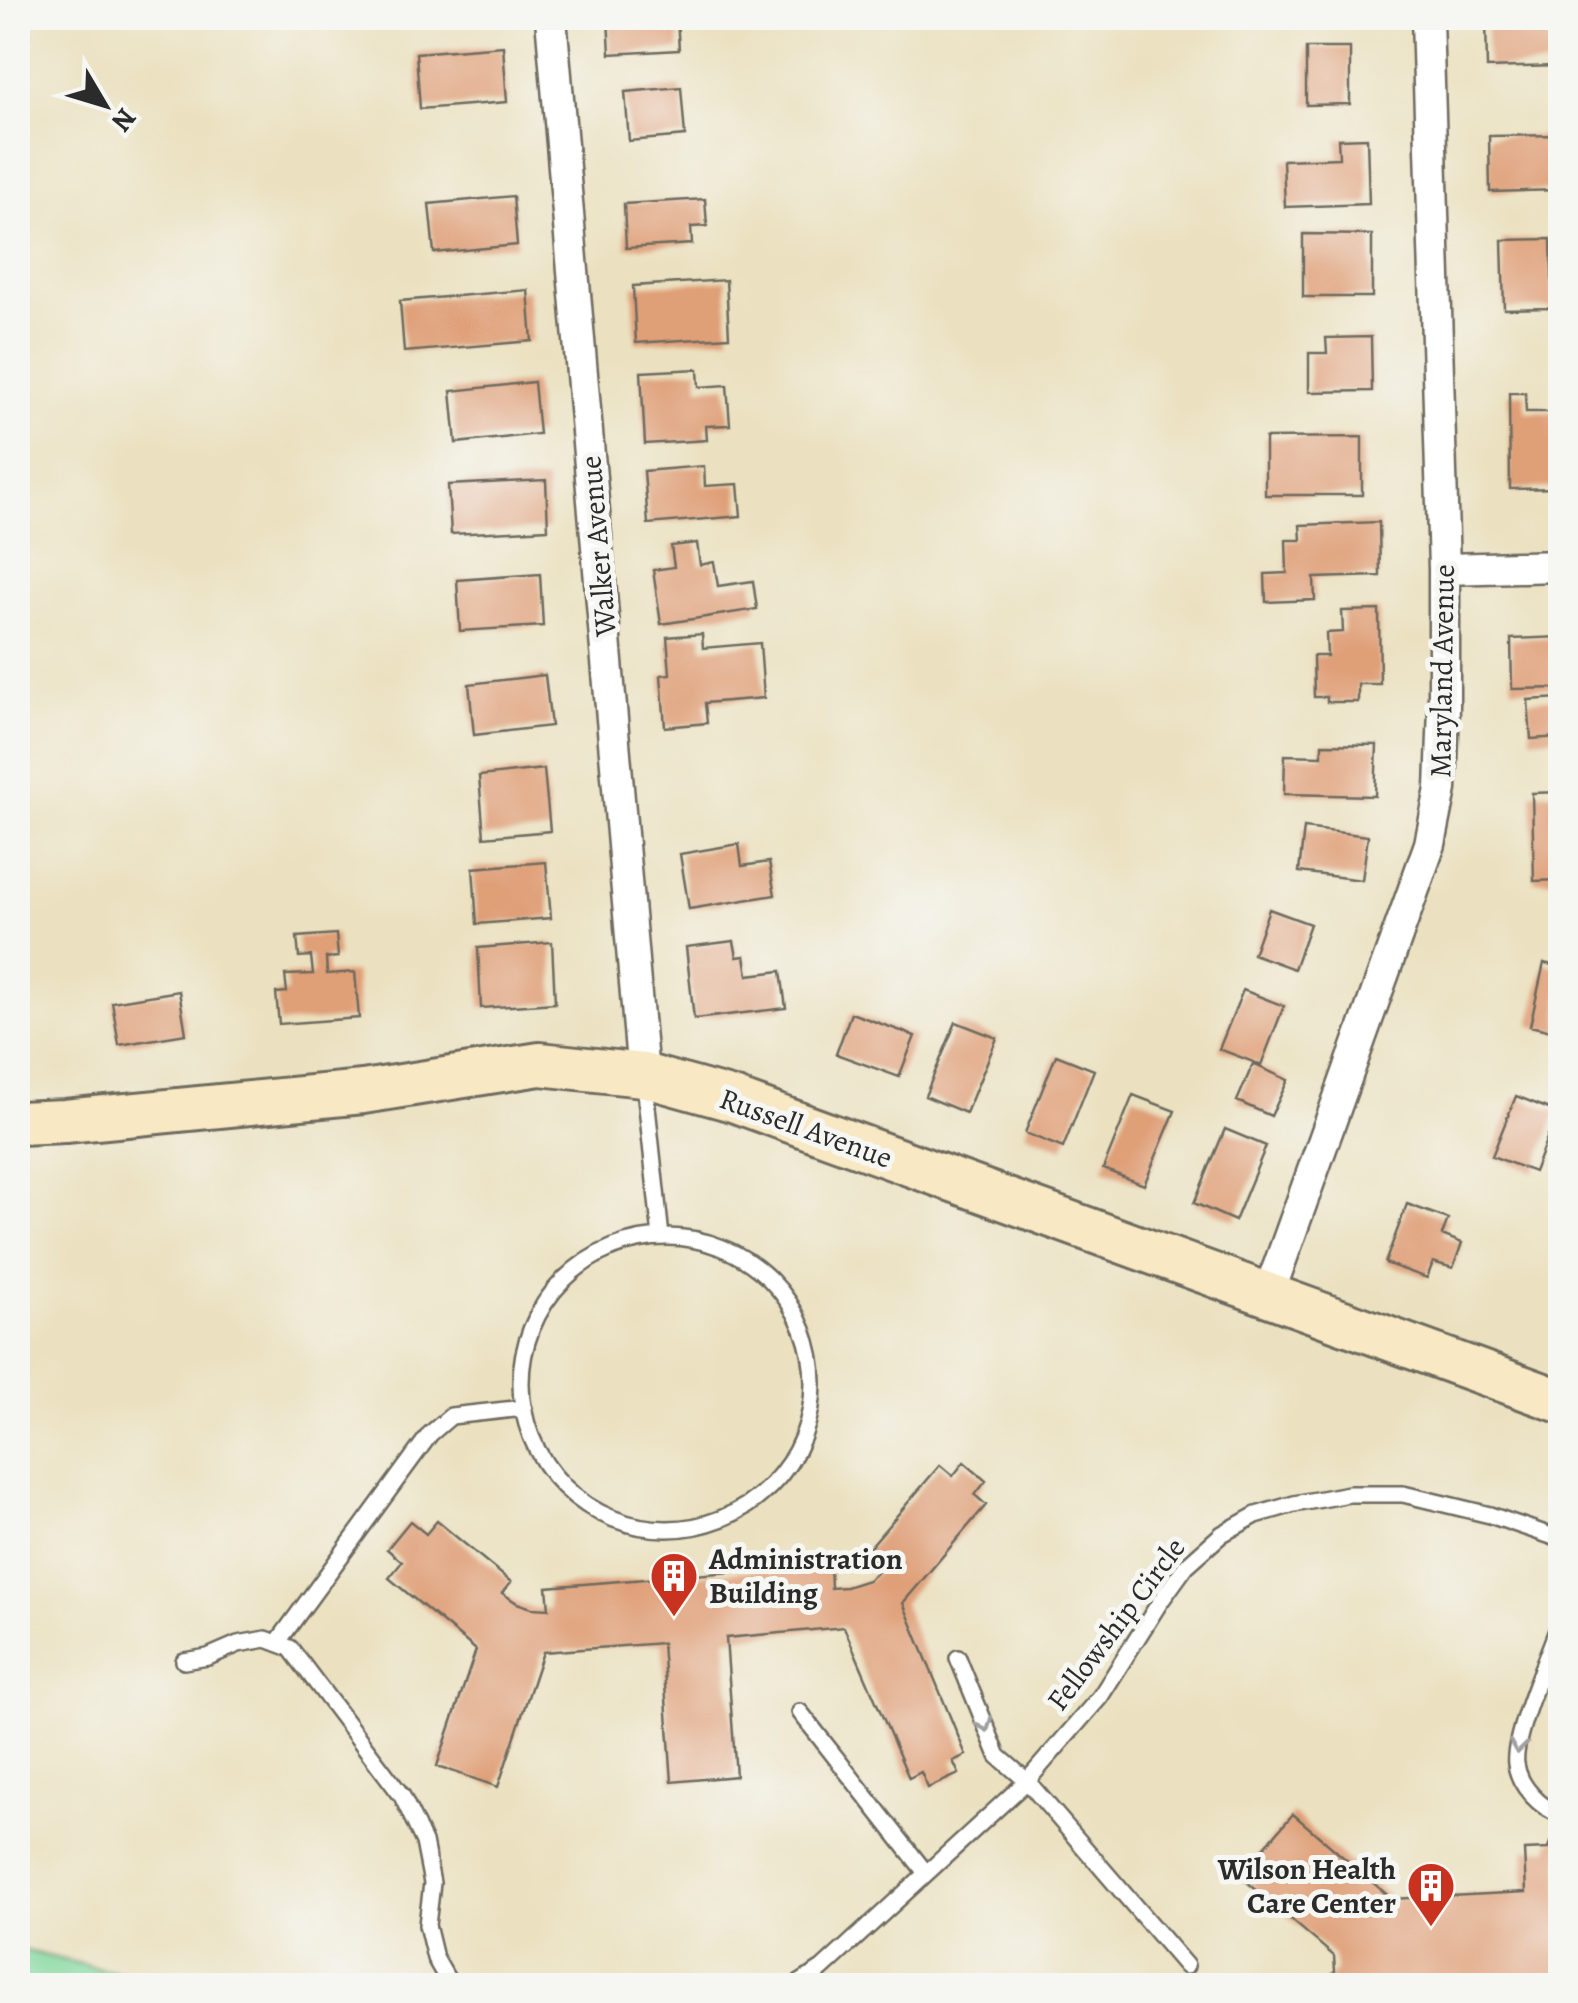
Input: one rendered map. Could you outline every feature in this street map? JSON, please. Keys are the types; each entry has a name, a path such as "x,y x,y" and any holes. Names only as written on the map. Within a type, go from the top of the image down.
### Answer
{"street":[{"name":"Walker Avenue","path":"552,18 644,1075"},
{"name":"Maryland Avenue","path":"1268,1296 1430,844 1441,790 1444,569 1427,18"},
{"path":"1444,569 1560,566"},
{"name":"Russell Avenue","path":"18,1123 363,1092 540,1064 644,1075 732,1100 1560,1402"}],"lane":[{"path":"644,1075 660,1237"},
{"path":"660,1237 718,1246 762,1271 783,1292 800,1322 811,1355 814,1386 800,1444 764,1492 736,1512 712,1522 679,1528 630,1524 588,1506 570,1492 534,1444 521,1392 522,1365 530,1334 541,1310 568,1276 609,1249 660,1237"},
{"path":"277,1643 430,1434 451,1416 524,1408"},
{"name":"Fellowship Circle","path":"795,1986 822,1969 1027,1781 1100,1697 1186,1566 1222,1534 1256,1515 1294,1504 1349,1494 1404,1494 1490,1515 1560,1539"},
{"path":"1560,1622 1520,1733 1516,1763 1525,1787 1548,1810 1560,1814"},
{"path":"184,1661 266,1639 290,1648 402,1796 424,1842 432,1883 426,1924 434,1958 451,1986"},
{"path":"958,1658 998,1756 1027,1781 1186,1966"},
{"path":"800,1712 926,1873"}],"green space":[{"path":"18,1949 164,1984 18,1985"}],"building":[{"path":"18,18 30,18 27,72 18,72"},
{"path":"608,18 677,18 679,50 610,54"},
{"path":"1486,18 1556,18 1557,66 1487,68"},
{"path":"503,46 507,102 420,109 416,53"},
{"path":"1306,48 1350,48 1350,104 1306,105"},
{"path":"681,87 685,136 629,141 625,92"},
{"path":"1559,135 1560,190 1490,192 1489,136"},
{"path":"1367,138 1369,204 1285,207 1283,160 1339,158 1338,139"},
{"path":"513,196 517,245 434,253 429,204"},
{"path":"705,199 707,226 691,227 692,244 626,248 624,204"},
{"path":"1303,234 1372,235 1372,297 1303,297"},
{"path":"1551,239 1553,308 1504,309 1502,240"},
{"path":"726,280 729,337 636,343 633,286"},
{"path":"528,290 532,341 404,352 400,301"},
{"path":"1371,337 1372,391 1309,392 1309,353 1327,353 1326,338"},
{"path":"698,369 699,387 727,385 730,425 706,426 707,440 645,444 641,372"},
{"path":"534,382 539,434 456,443 451,391"},
{"path":"1509,393 1525,393 1526,412 1560,412 1560,488 1510,489"},
{"path":"1362,437 1362,495 1265,495 1265,438"},
{"path":"704,466 705,486 738,484 741,516 648,524 644,471"},
{"path":"546,480 548,529 451,534 448,485"},
{"path":"1379,522 1380,576 1314,578 1315,600 1266,602 1265,574 1287,573 1286,540 1301,540 1300,525"},
{"path":"697,543 700,565 714,562 718,586 753,581 757,609 661,624 653,570 674,567 671,546"},
{"path":"540,574 543,626 460,631 457,580"},
{"path":"1379,610 1380,684 1358,684 1358,702 1327,702 1327,697 1314,697 1313,656 1327,656 1326,633 1343,632 1342,611"},
{"path":"702,634 703,648 760,643 764,698 705,703 707,723 665,727 661,675 670,674 667,637"},
{"path":"1560,637 1560,688 1512,689 1511,639"},
{"path":"545,675 551,726 474,735 469,684"},
{"path":"1560,698 1560,737 1531,739 1528,700"},
{"path":"1322,744 1377,745 1375,796 1284,794 1285,755 1322,756"},
{"path":"544,769 550,831 484,837 479,776"},
{"path":"1560,792 1560,880 1534,881 1532,793"},
{"path":"1304,828 1368,836 1362,880 1299,872"},
{"path":"739,844 742,866 769,862 775,895 689,909 680,854"},
{"path":"546,862 551,918 477,924 473,868"},
{"path":"1269,909 1310,924 1294,969 1253,954"},
{"path":"336,934 338,957 326,958 327,974 355,972 359,1018 279,1024 276,993 287,992 285,975 313,974 311,956 299,957 297,937"},
{"path":"734,941 737,957 745,956 748,975 781,971 786,1008 694,1019 686,947"},
{"path":"552,942 555,1003 481,1008 478,948"},
{"path":"1544,963 1560,967 1560,1033 1530,1026"},
{"path":"1243,990 1284,1006 1261,1065 1219,1049"},
{"path":"179,991 186,1034 119,1045 112,1002"},
{"path":"851,1013 915,1036 899,1077 836,1054"},
{"path":"956,1022 997,1038 966,1113 925,1096"},
{"path":"1056,1055 1094,1070 1063,1148 1025,1133"},
{"path":"1253,1064 1288,1080 1271,1116 1237,1101"},
{"path":"1133,1095 1175,1111 1144,1185 1103,1169"},
{"path":"1516,1096 1557,1112 1534,1172 1492,1156"},
{"path":"1225,1129 1266,1146 1235,1221 1194,1203"},
{"path":"1407,1204 1448,1219 1442,1235 1462,1243 1453,1268 1433,1262 1427,1278 1385,1263"},
{"name":"Administration Building","path":"964,1462 986,1481 975,1495 986,1505 903,1603 966,1755 953,1761 959,1774 928,1788 921,1772 909,1778 844,1627 726,1638 736,1776 672,1782 662,1643 543,1652 498,1787 437,1766 476,1650 389,1578 402,1562 387,1549 410,1521 426,1534 437,1521 511,1582 502,1593 532,1608 549,1609 547,1587 830,1564 831,1588 846,1587 868,1580 882,1568 865,1553 940,1465 953,1476"},
{"name":"Wilson Health Care Center","path":"1293,1814 1392,1899 1526,1892 1524,1850 1548,1849 1550,1842 1560,1837 1560,1986 1323,1986 1335,1971 1334,1956 1240,1876"}],"place":[{"name":"Administration Building","path":"674,1618"},
{"name":"Wilson Health Care Center","path":"1431,1928"}]}
